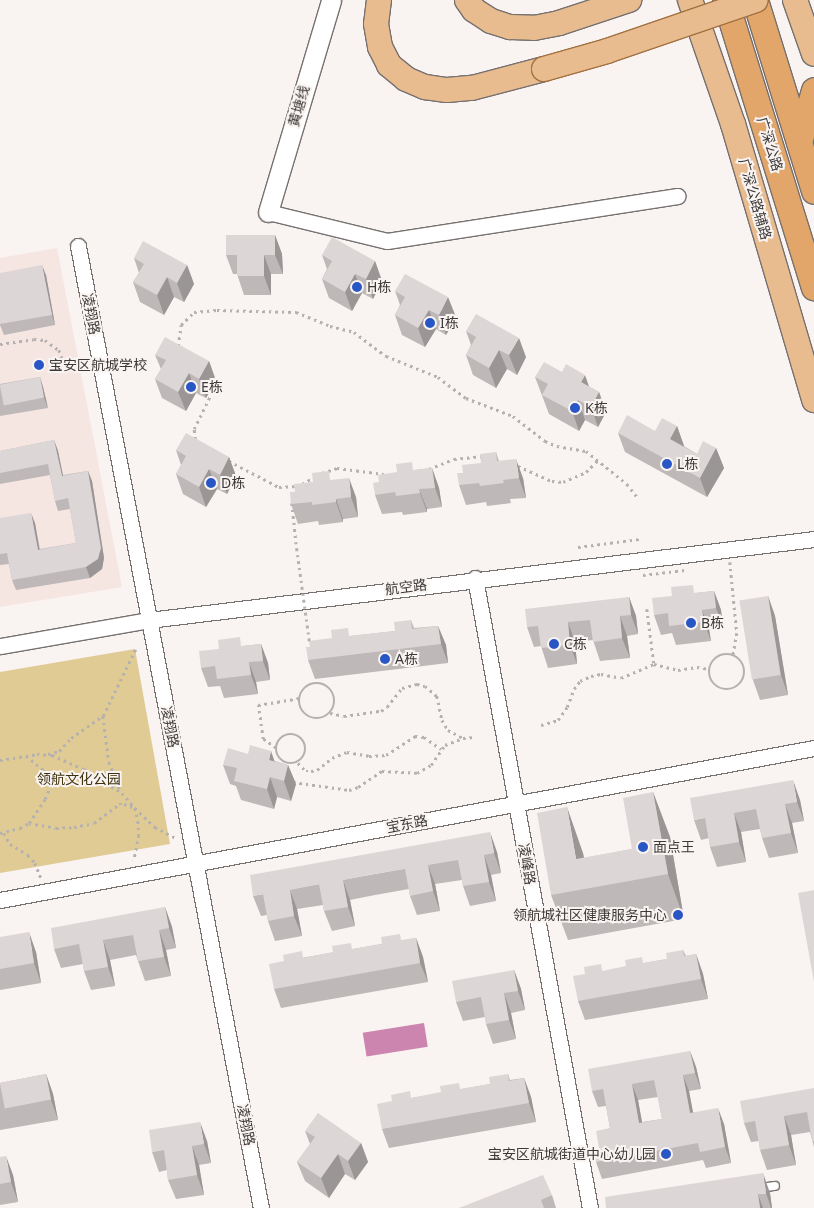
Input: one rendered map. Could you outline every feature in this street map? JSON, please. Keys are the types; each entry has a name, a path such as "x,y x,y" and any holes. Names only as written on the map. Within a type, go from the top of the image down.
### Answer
{"highway":[{"name":"广深公路","path":"725,0 814,288"},
{"name":"广深公路","path":"755,0 814,191"},
{"path":"799,142 814,90"}],"main road":[{"path":"379,0 376,24 380,46 389,65 406,80 425,87 447,90 472,88 608,51 755,0"},
{"path":"467,0 474,10 491,21 510,27 534,28 559,23 629,0"},
{"name":"广深公路辅路","path":"690,0 733,124 814,400"},
{"path":"795,0 814,54"}],"street":[{"name":"黄塘线","path":"268,212 331,0"},
{"path":"268,212 387,241 678,196"},
{"name":"凌翔路","path":"78,246 261,1208"},
{"name":"航空路","path":"0,646 149,620 476,578 814,539"},
{"name":"凌峰路","path":"476,578 590,1208"},
{"name":"宝东路","path":"0,900 814,748"}],"lane":[{"path":"756,1189 775,1186"}],"path":[{"path":"182,353 178,344 181,324 194,312 217,310 296,312 330,326 354,332 386,356 438,378 466,398 513,416 545,441 556,446 586,450 627,484 636,497"},
{"path":"0,344 39,338 45,340 59,350 67,372"},
{"path":"197,443 194,429 217,382 209,372"},
{"path":"422,471 438,467 454,459 470,456 488,457"},
{"path":"222,457 279,487 290,488 336,468 387,474"},
{"path":"516,465 552,481 563,482 586,472 597,461"},
{"path":"291,497 311,649"},
{"path":"578,546 640,539"},
{"path":"729,561 737,633 733,655"},
{"path":"643,575 685,570"},
{"path":"646,609 654,664"},
{"path":"0,760 59,751 71,738 103,716 136,648"},
{"path":"726,654 733,655 738,657 745,667 745,679 737,688 725,690 714,685 709,675 709,669 715,658 726,654"},
{"path":"541,725 558,720 580,681 600,674 621,678 654,664 678,670 697,667 709,669"},
{"path":"314,675 315,684"},
{"path":"315,684 326,686 331,690 335,702 330,713 320,719 309,717 301,709 300,698 305,689 315,684"},
{"path":"330,713 344,716 381,711 387,708 402,688 417,684 432,690 437,696 448,730 463,738"},
{"path":"276,748 284,736 299,737 306,749 303,758 298,763 286,763 279,757 276,748 264,739 258,706 300,698"},
{"path":"103,716 108,756 122,793"},
{"path":"298,763 306,771 311,771 317,770 332,758 347,752 368,756 386,755 415,736 424,737 441,749"},
{"path":"292,781 349,790 358,787 382,771 411,774 425,770 445,744 463,738 475,737"},
{"path":"47,754 84,769 122,793 156,827 176,838"},
{"path":"0,833 29,823 38,812 50,786 43,770 26,756"},
{"path":"285,768 286,763"},
{"path":"29,823 56,828 74,827 94,823 119,804 135,808"},
{"path":"134,862 139,835 135,808"},
{"path":"4,833 10,844 28,855 35,863 41,878"}],"shaded area":[{"name":"宝安区航城学校","path":"57,248 122,587 0,607 0,258"},
{"path":"424,1023 428,1047 367,1056 363,1033"}],"green space":[{"name":"领航文化公园","path":"135,649 170,844 0,873 0,672"}],"building":[{"path":"226,235 275,235 275,255 264,255 264,276 237,276 237,255 226,255"},
{"path":"332,237 375,261 366,279 355,274 345,292 322,279 332,261 322,255"},
{"path":"143,241 187,265 177,283 167,277 157,295 133,282 144,264 134,258"},
{"path":"42,265 52,315 0,324 0,273"},
{"path":"405,274 448,297 439,315 429,310 418,328 395,315 405,297 395,291"},
{"path":"476,314 519,338 509,355 499,350 489,368 466,355 476,337 466,331"},
{"path":"165,337 209,361 199,379 189,373 178,392 155,379 166,360 155,355"},
{"path":"544,362 562,372 566,364 585,375 581,382 599,392 591,407 578,400 572,411 542,395 548,384 535,377"},
{"path":"40,377 44,398 4,405 0,385"},
{"path":"627,415 655,431 662,418 677,426 670,439 697,454 703,441 716,448 700,478 618,433"},
{"path":"186,433 229,457 220,475 209,469 199,487 176,474 186,456 176,450"},
{"path":"54,440 62,476 88,471 101,548 98,559 86,567 12,580 7,553 0,554 0,518 31,513 38,550 76,543 68,498 55,501 48,464 0,473 0,451"},
{"path":"496,452 497,461 516,459 519,478 503,480 504,483 480,486 479,483 459,485 457,473 463,473 462,465 481,463 480,454"},
{"path":"412,462 413,470 432,468 435,488 419,489 420,493 396,496 395,492 375,495 373,483 379,482 378,475 397,472 396,464"},
{"path":"329,471 330,480 349,478 351,497 336,499 336,502 312,505 312,502 291,504 290,492 295,492 294,484 313,482 312,473"},
{"path":"693,585 694,593 714,591 716,608 702,610 704,622 669,626 668,613 654,615 652,598 672,596 671,587"},
{"path":"768,596 781,675 752,680 739,601"},
{"path":"629,597 631,615 620,616 622,638 593,642 590,620 568,622 570,645 541,648 538,626 527,627 525,609"},
{"path":"411,620 412,629 438,626 441,644 308,660 306,647 310,647 309,641 332,638 331,630 348,628 349,636 395,631 394,622"},
{"path":"240,637 241,646 261,644 263,661 249,662 251,675 217,679 215,666 201,668 199,651 219,649 218,640"},
{"path":"250,745 271,751 269,760 288,765 284,781 270,777 267,789 234,781 237,768 223,765 228,748 248,754"},
{"path":"793,780 797,802 785,804 791,833 762,838 756,809 734,813 739,842 710,847 705,818 694,820 690,798"},
{"path":"653,792 668,874 551,895 537,813 567,807 576,859 632,849 623,798"},
{"path":"490,832 494,853 484,855 489,882 463,886 458,860 428,865 433,891 410,896 405,869 368,875 343,880 348,907 324,911 319,884 290,890 294,916 268,921 263,894 253,896 250,875"},
{"path":"814,890 814,982 798,893"},
{"path":"165,907 169,928 159,930 164,957 138,961 133,935 103,940 108,967 84,971 79,944 54,949 51,928"},
{"path":"29,932 34,963 0,969 0,937"},
{"path":"400,934 401,940 416,938 420,963 274,989 269,964 284,961 283,955 302,951 303,958 333,952 332,946 351,943 352,949 382,944 381,937"},
{"path":"683,950 684,956 696,954 701,979 578,1001 573,976 585,974 584,967 601,964 602,971 626,966 625,960 642,957 643,963 667,959 666,953"},
{"path":"514,970 518,991 504,993 509,1020 486,1024 481,997 456,1002 452,981"},
{"path":"690,1051 695,1073 683,1075 690,1113 718,1108 725,1147 700,1152 698,1143 596,1162 593,1149 599,1148 596,1131 610,1128 603,1089 592,1091 588,1069","holes":["654,1080 662,1119 639,1123 632,1084"]},
{"path":"46,1074 51,1100 5,1108 0,1083"},
{"path":"508,1074 509,1081 524,1078 529,1103 382,1129 377,1104 392,1101 391,1095 410,1091 411,1098 441,1092 440,1086 459,1083 460,1089 490,1084 489,1077"},
{"path":"814,1088 814,1141 812,1141 807,1112 784,1116 789,1145 760,1150 755,1121 744,1123 740,1101"},
{"path":"318,1113 361,1143 348,1161 338,1154 321,1178 297,1162 315,1137 305,1131"},
{"path":"200,1122 204,1144 192,1146 197,1175 168,1180 164,1150 152,1152 149,1130"},
{"path":"6,1156 11,1182 0,1184 0,1157"},
{"path":"763,1173 766,1193 758,1194 760,1208 606,1208 605,1197"},
{"path":"543,1175 552,1195 541,1200 544,1208 459,1208"}],"place":[{"name":"H栋","path":"357,287"},
{"name":"I栋","path":"430,323"},
{"name":"宝安区航城学校","path":"39,365"},
{"name":"E栋","path":"191,387"},
{"name":"K栋","path":"575,408"},
{"name":"L栋","path":"667,464"},
{"name":"D栋","path":"211,483"},
{"name":"B栋","path":"691,623"},
{"name":"C栋","path":"554,644"},
{"name":"A栋","path":"385,659"},
{"name":"面点王","path":"643,847"},
{"name":"领航城社区健康服务中心","path":"678,915"},
{"name":"宝安区航城街道中心幼儿园","path":"666,1154"}]}
